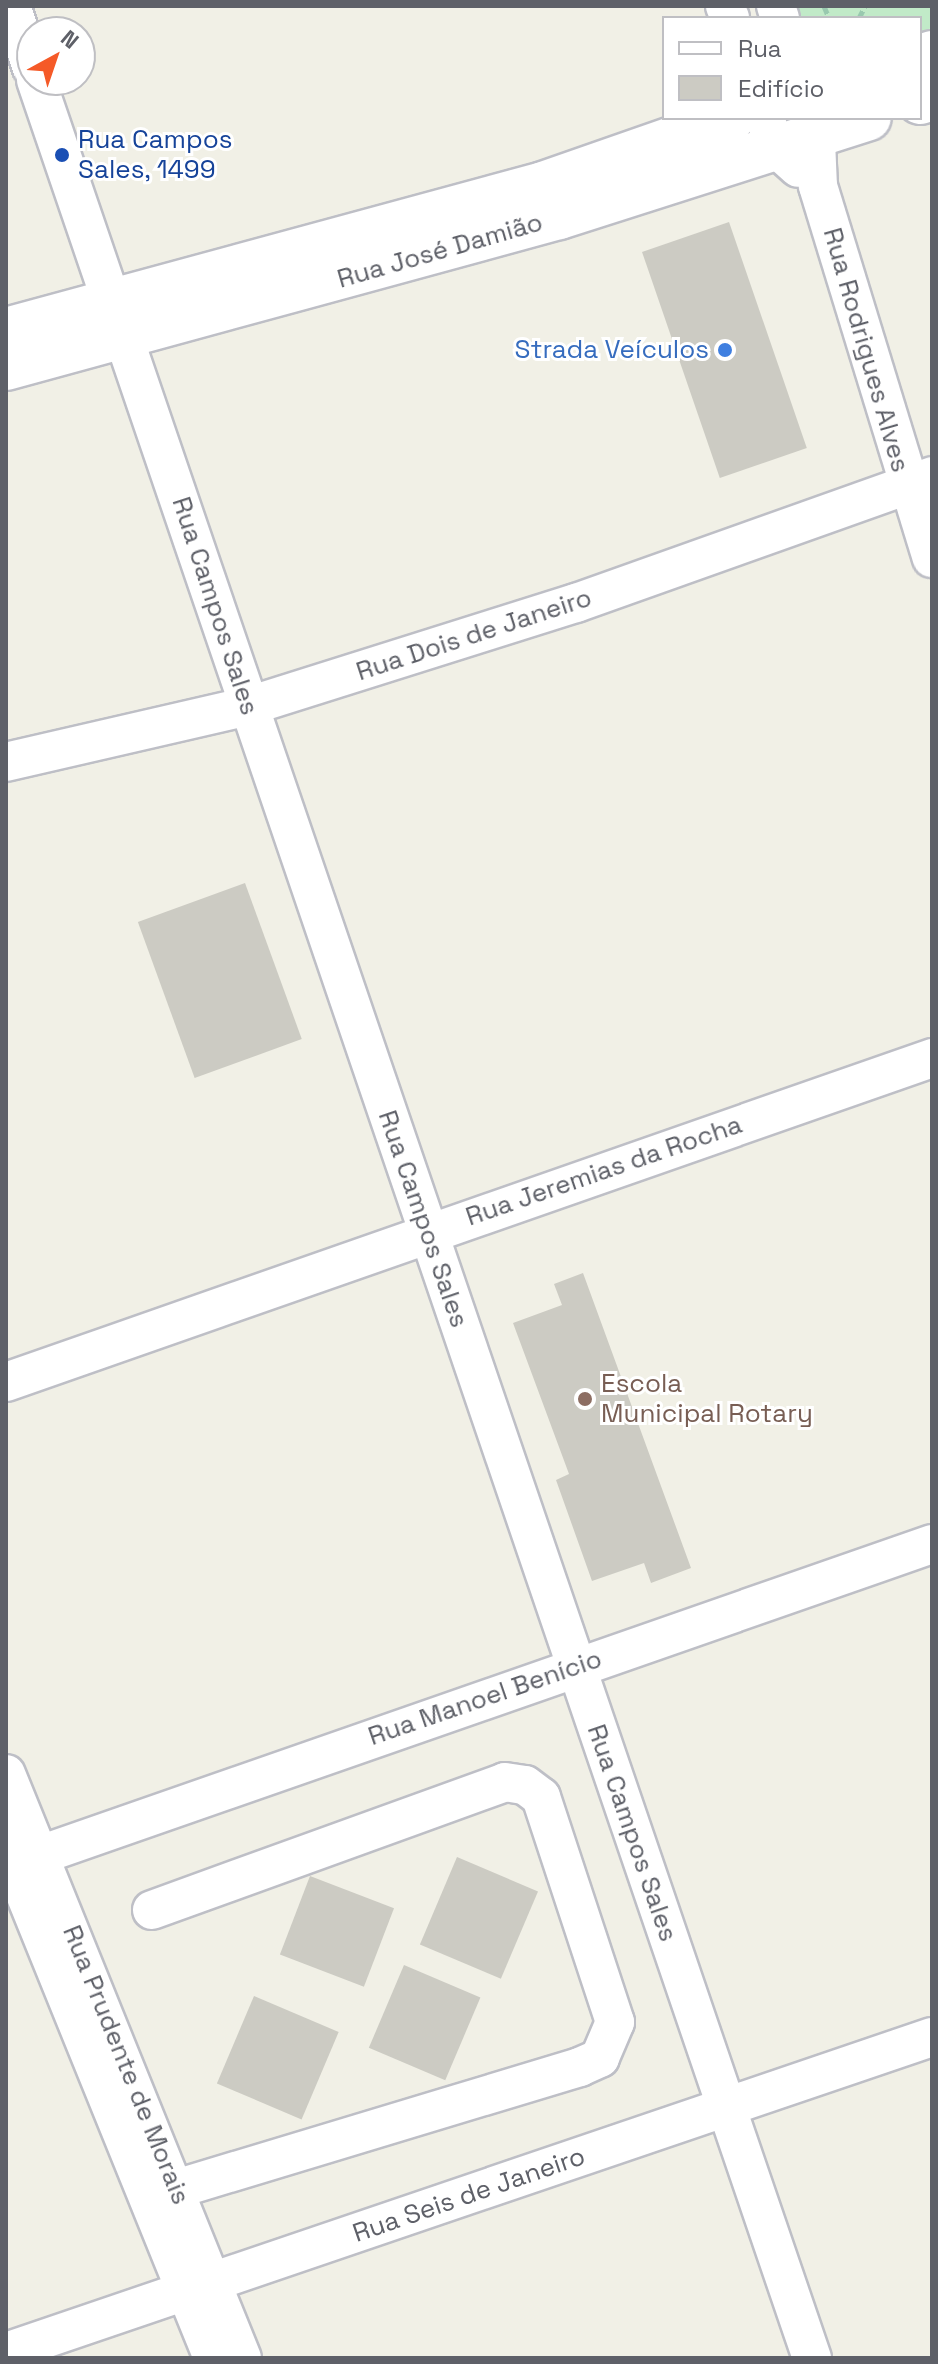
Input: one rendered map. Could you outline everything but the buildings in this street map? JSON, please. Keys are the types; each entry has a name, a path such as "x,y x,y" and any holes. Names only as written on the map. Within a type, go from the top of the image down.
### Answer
{"street":[{"name":"Rua Campos Sales","path":"42,96 812,2358"},
{"name":"Rua José Damião","path":"6,368 121,323 727,120"},
{"name":"Rua José Damião","path":"6,330 121,323 770,133 856,120"},
{"name":"Rua Rodrigues Alves","path":"818,126 818,186 919,481 932,558"},
{"path":"770,133 818,186"},
{"name":"Rua Dois de Janeiro","path":"6,762 249,706 576,603 919,481"},
{"name":"Rua Jeremias da Rocha","path":"6,1382 932,1058"},
{"name":"Rua Manoel Benício","path":"23,1851 932,1544"},
{"name":"Rua Prudente de Morais","path":"6,1774 23,1851 201,2288 242,2358"},
{"path":"152,1910 505,1782 525,1785 541,1797 615,2022 600,2058 580,2067 176,2189"},
{"name":"Rua Prudente de Morais","path":"23,1851 176,2189 201,2288 213,2358"},
{"name":"Rua Seis de Janeiro","path":"6,2352 932,2037"}],"green space":[{"path":"786,6 932,6 932,28 922,31 922,16 789,16"}],"place":[{"name":"Rua Campos Sales, 1499","path":"62,155"},
{"name":"Strada Veículos","path":"725,350"},
{"name":"Escola Municipal Rotary","path":"585,1399"}]}
